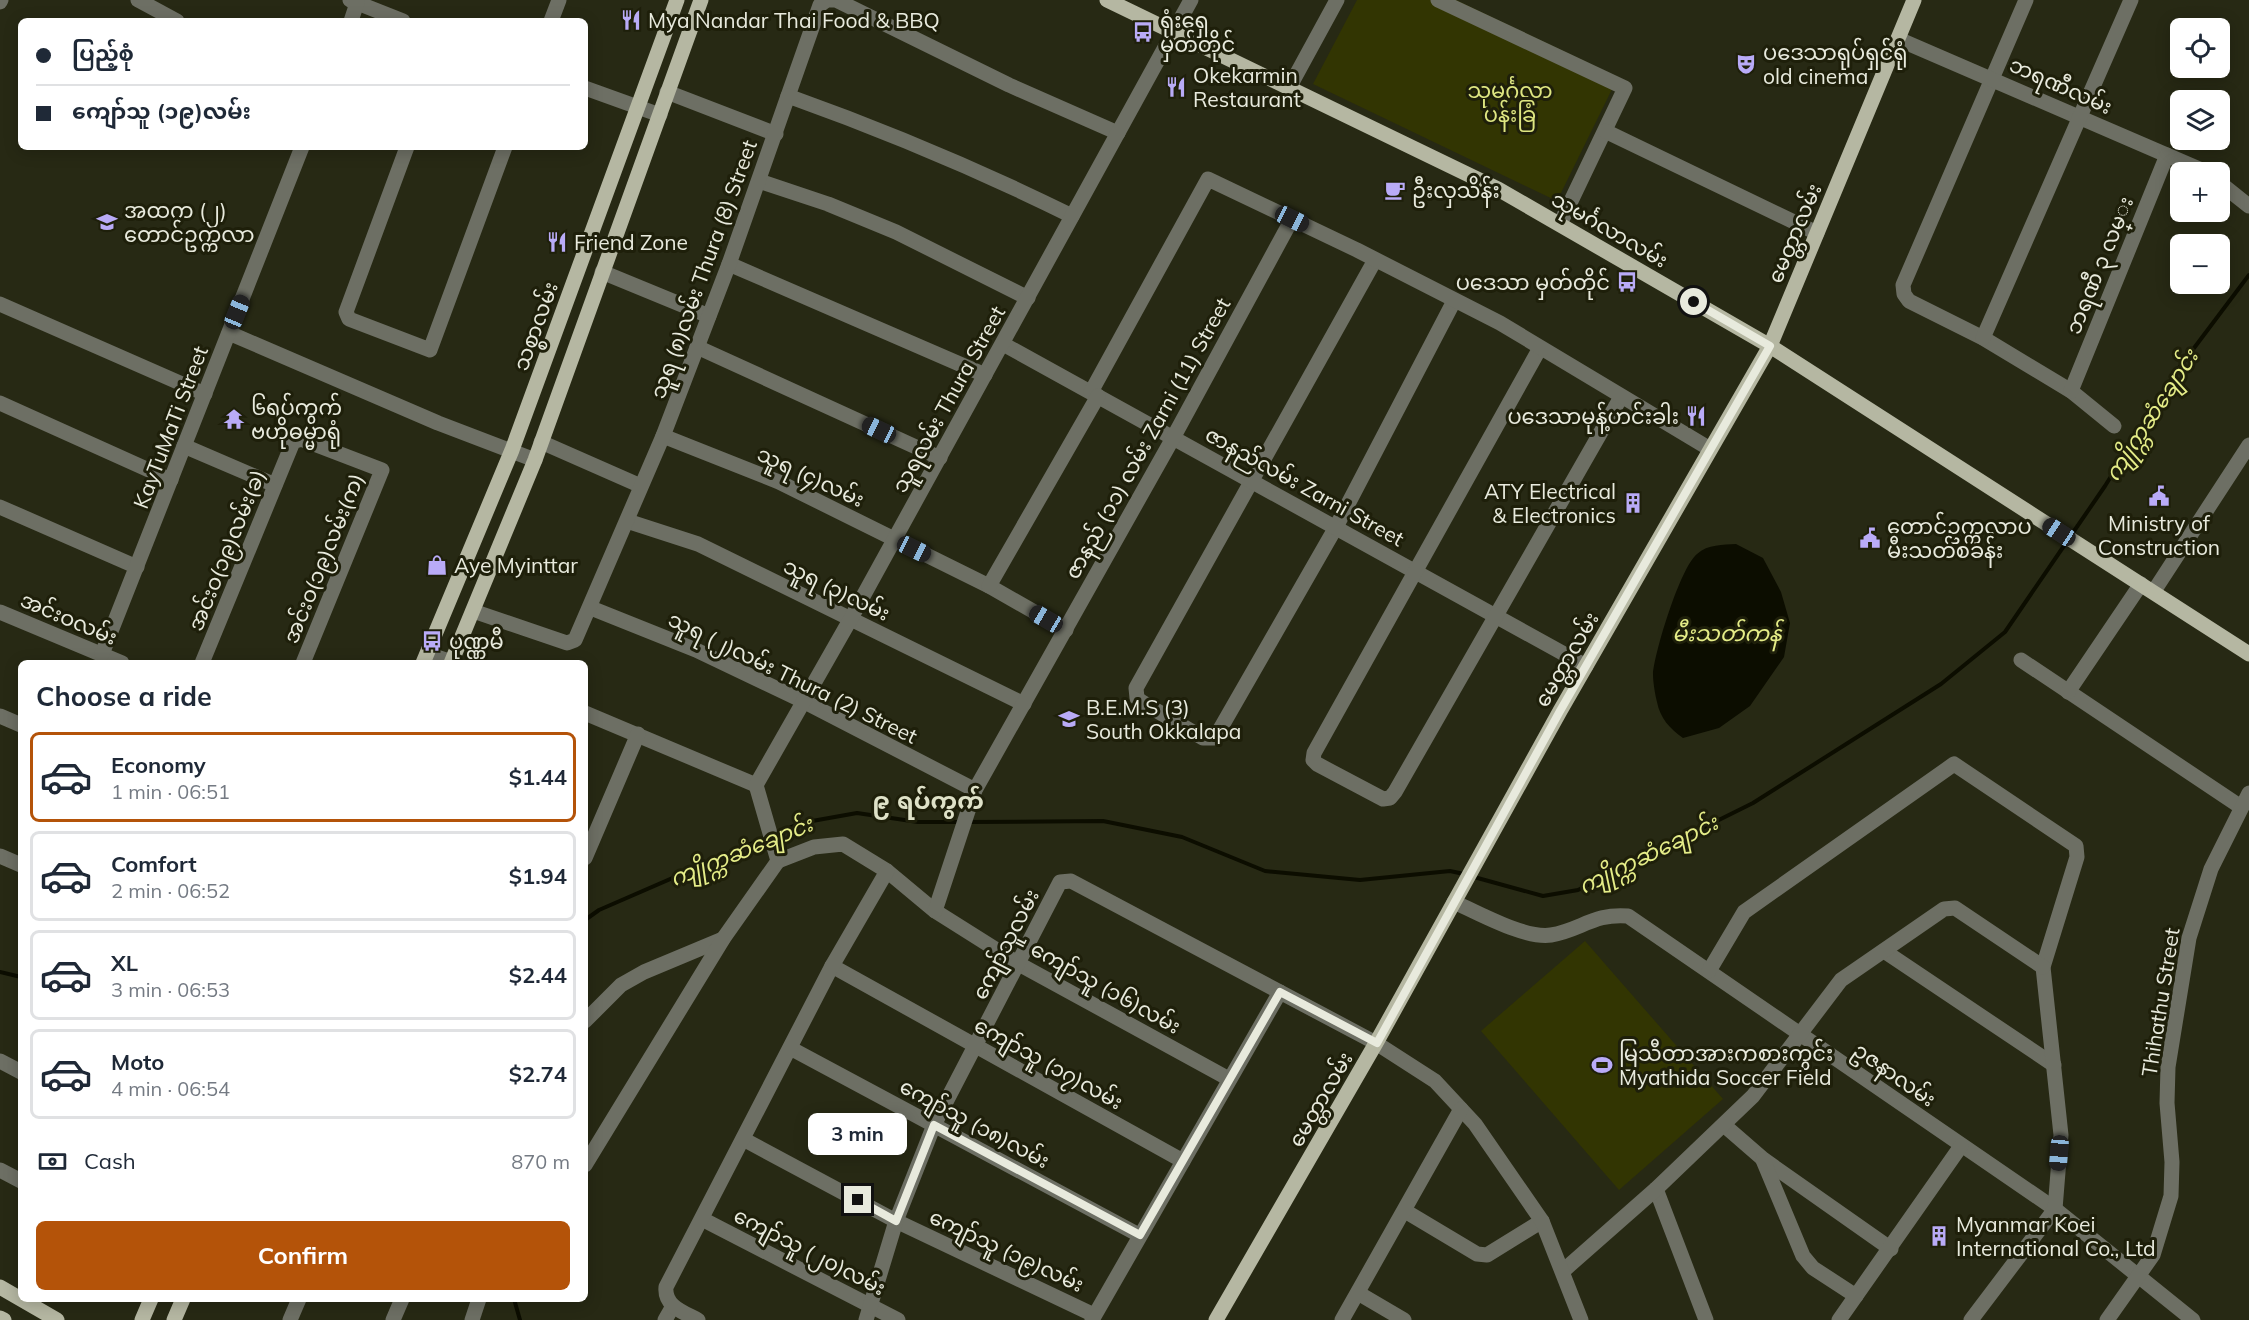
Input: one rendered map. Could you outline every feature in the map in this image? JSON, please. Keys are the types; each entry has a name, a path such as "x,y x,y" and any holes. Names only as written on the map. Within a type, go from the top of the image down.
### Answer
{"main road":[{"name":"သစ္စာလမ်း","path":"425,658 512,450 677,0"},
{"path":"453,660 535,460 701,0"},
{"name":"သုမင်္ဂလာလမ်း","path":"1107,0 1498,189 1560,224 1770,346 2249,654"},
{"name":"မေတ္တာလမ်း","path":"1216,1320 1377,1043 1586,666 1770,346 1914,0"},
{"path":"0,1287 18,1297"},
{"path":"26,1302 56,1319"},
{"path":"174,1320 182,1302"},
{"path":"134,1320 147,1309"}],"street":[{"path":"138,0 171,18"},
{"path":"552,18 559,0"},
{"path":"827,0 836,0 1009,85 1118,133"},
{"name":"သူရ (၈)လမ်း Thura (8) Street","path":"472,611 567,643 575,640 591,608 663,436 729,264 820,5 827,0"},
{"name":"သူရလမ်း Thura Street","path":"756,785 940,458 1175,33 1191,0"},
{"path":"1289,88 1337,0"},
{"path":"1438,0 1625,88 1560,224"},
{"path":"2026,0 1903,285 1904,294 1909,301 1983,338 2071,391 2114,426"},
{"path":"1983,338 2131,0"},
{"path":"351,18 354,2 395,18"},
{"name":"ဘရဏီလမ်း","path":"1898,39 1993,78 2183,162"},
{"path":"588,89 660,115"},
{"path":"667,92 776,134"},
{"path":"789,96 899,136 986,174 1072,216"},
{"path":"1605,131 1817,233"},
{"name":"KayTuMaTi Street","path":"102,654 301,150"},
{"path":"406,150 346,312 350,319 430,350 504,150"},
{"name":"ဘရဏီ ၃ လမ္း","path":"2071,391 2167,155"},
{"path":"989,586 1208,179 1500,323 1710,449"},
{"path":"759,181 828,204 896,232 1028,298"},
{"path":"2230,191 2249,206"},
{"name":"ဇာနည် (၁၁) လမ်း Zarni (11) Street","path":"935,911 972,797 1173,438 1292,219"},
{"path":"1375,260 1136,688 1137,698 1203,738 1214,738 1336,527 1454,301"},
{"path":"729,264 985,375"},
{"path":"602,272 709,316"},
{"path":"0,304 205,394"},
{"path":"229,333 438,423 535,460"},
{"name":"ဇာနည်လမ်း Zarni Street","path":"1003,344 1586,666"},
{"path":"697,347 940,458"},
{"path":"1540,348 1314,753 1313,760 1317,765 1383,799 1390,798 1621,397"},
{"path":"0,403 171,480"},
{"name":"သူရ (၄)လမ်း","path":"663,436 779,482 989,586 1066,630"},
{"name":"အင်းဝ(၁၉)လမ်း(ခ)","path":"203,660 293,442 302,439 382,470"},
{"path":"541,442 641,486"},
{"path":"2068,692 2147,588 2249,445"},
{"path":"184,446 275,485"},
{"name":"အင်းဝ(၁၉)လမ်း(က)","path":"304,660 382,470"},
{"path":"0,507 137,567"},
{"name":"သူရ (၃)လမ်း","path":"627,521 699,544 1024,704"},
{"name":"သူရ (၂)လမ်း Thura (2) Street","path":"591,608 696,650 803,701 972,797"},
{"name":"အင်းဝလမ်း","path":"0,612 115,660"},
{"path":"2021,660 2241,807"},
{"path":"588,714 756,785 768,819 778,861 723,939 590,1145"},
{"path":"0,716 18,724"},
{"path":"588,851 638,734"},
{"path":"1709,971 1744,912 1954,764 2076,846 2079,851 2043,967 2061,1135 2055,1209 1971,1320"},
{"name":"Thihathu Street","path":"2107,1320 2153,1255 2170,1196 2172,1162 2168,1067 2189,938 2211,869 2249,793"},
{"name":"ကျော်သူ (၁၆)လမ်း","path":"778,861 814,847 843,844 887,871 935,911 1019,964 1229,1079"},
{"path":"0,856 18,859"},
{"path":"698,1320 673,1306 665,1295 666,1287 832,966 887,871"},
{"name":"ကျော်သူလမ်း","path":"868,1313 896,1221 934,1125 1063,880 1071,881 1377,1043"},
{"name":"ဥဇနာလမ်း","path":"1454,902 1512,928 1550,935 1608,914 1628,916 2055,1209 2193,1320"},
{"path":"1563,1271 1725,1126 1753,1096 1801,1035 1832,989 1951,907 2043,967"},
{"path":"588,1018 621,985 644,972 723,939"},
{"path":"1884,951 2054,1065"},
{"name":"ကျော်သူ (၁၇)လမ်း","path":"832,966 1183,1161"},
{"path":"1093,1317 1280,992"},
{"path":"1377,1043 1435,1081 1493,1148 1542,1221 1581,1320"},
{"name":"ကျော်သူ (၁၈)လမ်း","path":"790,1048 1140,1235"},
{"path":"0,1061 18,1070"},
{"path":"1342,1320 1461,1109"},
{"path":"1725,1126 1763,1159 1891,1249"},
{"name":"ကျော်သူ (၁၉)လမ်း","path":"743,1139 896,1221 1093,1317"},
{"path":"1839,1320 1891,1249 1961,1146"},
{"path":"1763,1159 1803,1256 1813,1268 1856,1296"},
{"path":"0,1170 18,1179"},
{"path":"1656,1189 1706,1320"},
{"path":"1405,1211 1477,1254 1487,1255 1542,1221"},
{"name":"ကျော်သူ (၂၀)လမ်း","path":"702,1219 868,1313 898,1320"},
{"path":"1358,1293 1404,1320"},
{"path":"290,1320 298,1302"},
{"path":"393,1320 401,1302"},
{"path":"472,1320 478,1302"},
{"path":"665,1320 673,1306"}],"green space":[{"name":"သုမင်္ဂလာ ပန်းခြံ","path":"1357,0 1456,0 1618,77 1557,201 1313,84"},
{"name":"မြသီတာအားကစားကွင်း Myathida Soccer Field","path":"1585,941 1723,1099 1619,1190 1481,1031"}],"water":[{"name":"မီးသတ်ကန်","path":"1736,544 1763,558 1781,592 1790,623 1784,657 1750,706 1719,728 1683,738 1666,723 1658,708 1653,674 1658,648 1676,592 1690,562 1706,548"}],"waterway":[{"name":"ကျိုက္ကဆံချောင်း","path":"2072,534 2105,486 2176,372 2249,275"},
{"name":"ကျိုက္ကဆံချောင်း","path":"1474,877 1543,896 1578,890 1753,803 1941,684 2005,632 2068,540"},
{"name":"ကျိုက္ကဆံချောင်း","path":"774,834 801,823 857,813 918,822 960,822"},
{"name":"ကျိုက္ကဆံချောင်း","path":"968,822 1103,821 1182,837 1265,871 1360,880 1450,871 1464,874"},
{"name":"ကျိုက္ကဆံချောင်း","path":"588,918 599,910 767,837"},
{"name":"ကျိုက္ကဆံချောင်း","path":"0,972 18,976"},
{"path":"515,1302 520,1320"}],"place":[{"name":"Mya Nandar Thai Food & BBQ","path":"631,20"},
{"name":"ရုံးရှေ့ မှတ်တိုင်","path":"1143,32"},
{"name":"ပဒေသာရုပ်ရှင်ရုံ old cinema","path":"1746,64"},
{"name":"Okekarmin Restaurant","path":"1176,87"},
{"name":"ဦးလှသိန်း","path":"1395,190"},
{"name":"အထက (၂) တောင်ဥက္ကလာ","path":"107,222"},
{"name":"Friend Zone","path":"557,242"},
{"name":"ပဒေသာ မှတ်တိုင်","path":"1627,282"},
{"name":"ပဒေသာမုန့်ဟင်းခါး","path":"1696,416"},
{"name":"၆ရပ်ကွက် ဗဟိုဓမ္မာရုံ","path":"234,419"},
{"name":"Ministry of Construction","path":"2159,496"},
{"name":"ATY Electrical & Electronics","path":"1633,503"},
{"name":"တောင်ဥက္ကလာပ မီးသတ်စခန်း","path":"1870,538"},
{"name":"Aye Myinttar","path":"437,565"},
{"name":"ပုဏ္ဏမီ","path":"432,641"},
{"name":"B.E.M.S (3) South Okkalapa","path":"1069,719"},
{"name":"မြသီတာအားကစားကွင်း Myathida Soccer Field","path":"1602,1065"},
{"name":"Myanmar Koei International Co., Ltd","path":"1939,1236"}],"district":[{"name":"၉ ရပ်ကွက်","path":"928,800"}],"route":[{"path":"858,1200 896,1221 934,1125 1140,1235 1280,992 1377,1043 1560,711 1770,346 1694,302"}]}
